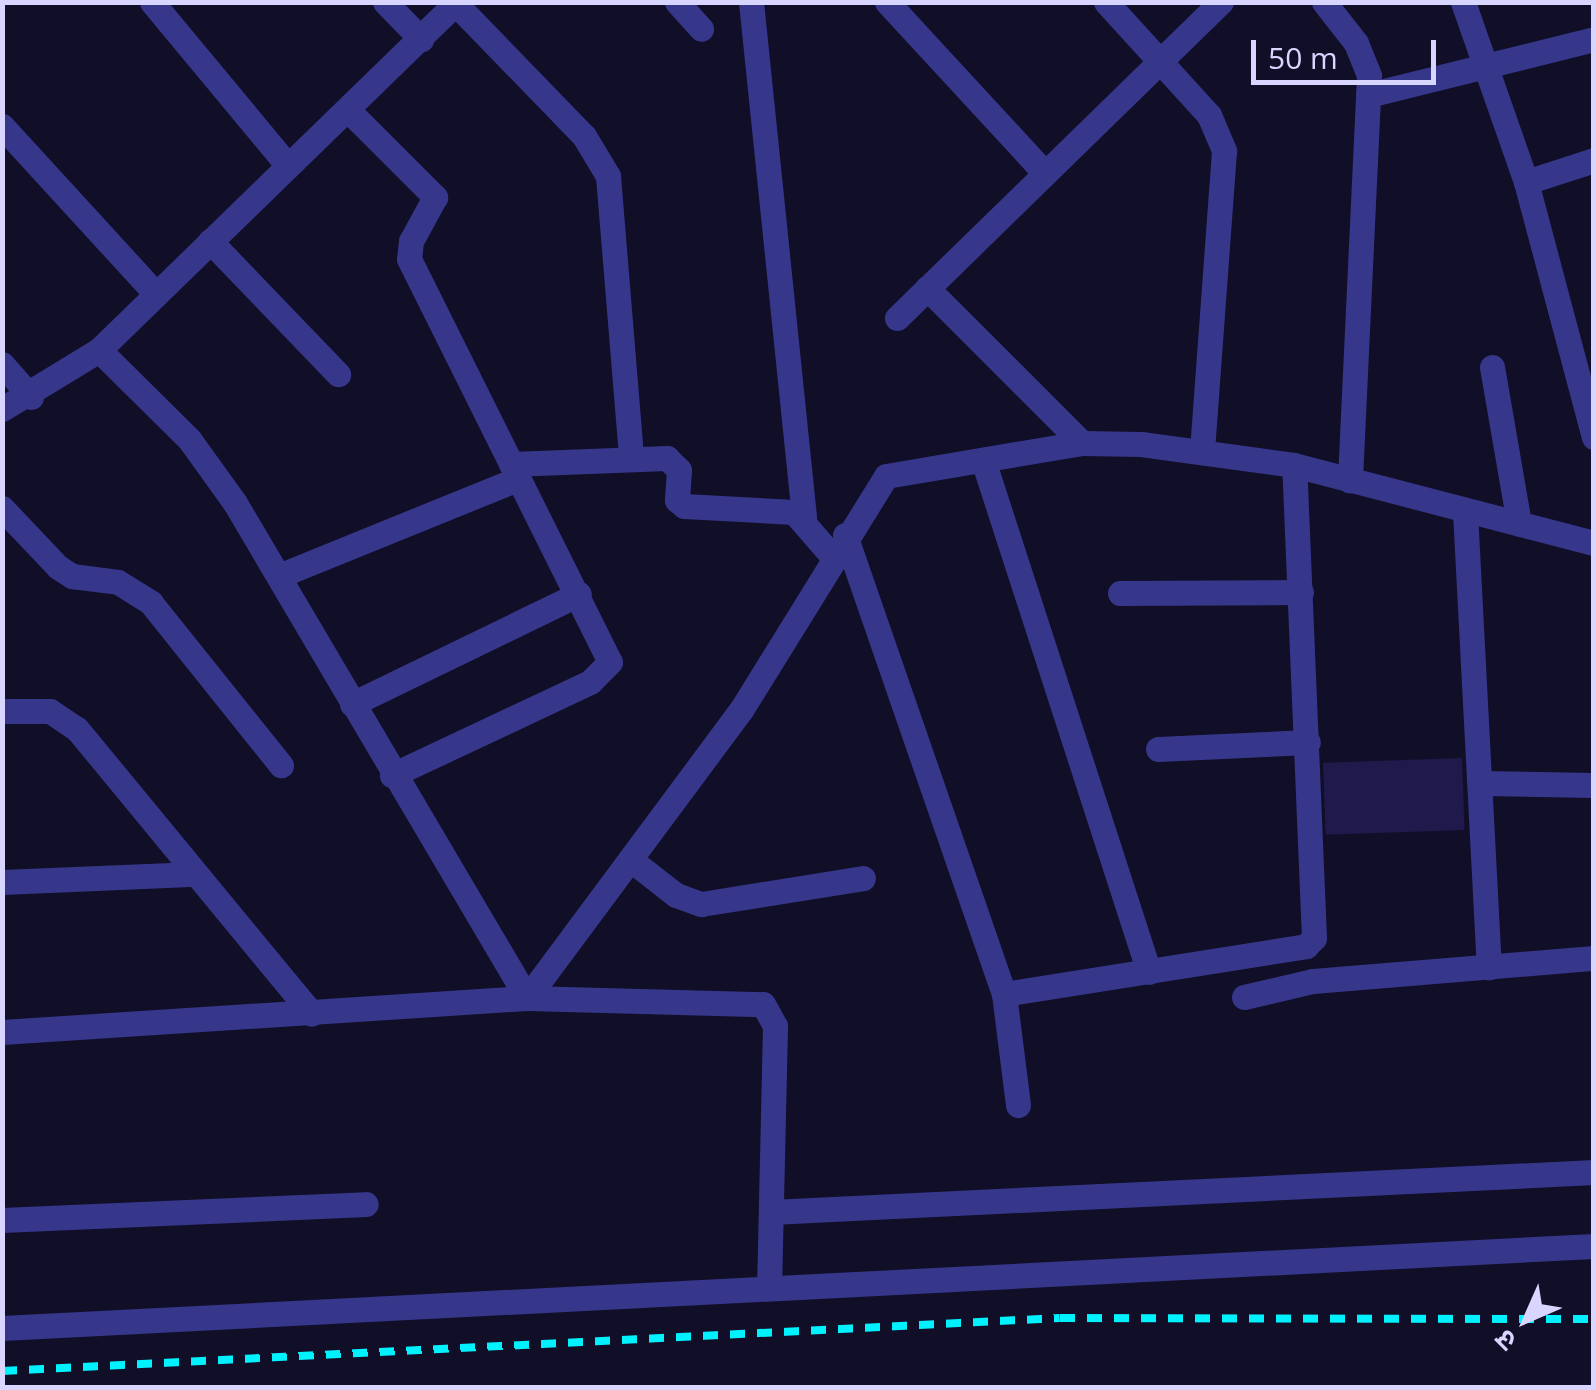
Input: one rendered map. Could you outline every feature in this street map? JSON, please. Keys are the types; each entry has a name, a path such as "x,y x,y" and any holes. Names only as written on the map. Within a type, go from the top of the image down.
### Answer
{"street":[{"path":"152,2 288,166"},
{"path":"385,2 421,39"},
{"path":"677,2 701,29"},
{"path":"751,2 804,517"},
{"path":"888,2 1045,173"},
{"path":"1106,2 1209,115 1224,151 1202,452"},
{"path":"897,318 1222,2"},
{"path":"1324,2 1366,60 1368,95 1350,481"},
{"path":"1463,2 1526,182 1594,437"},
{"path":"2,408 31,397 99,350 349,112 457,3 584,136 608,176 631,458"},
{"path":"1368,95 1594,39"},
{"path":"349,112 435,196 411,241 410,259 514,471 609,650 604,674 392,775"},
{"path":"2,126 156,294"},
{"path":"1526,182 1594,160"},
{"path":"210,241 338,374"},
{"path":"928,288 1082,442"},
{"path":"99,350 189,440 281,575 392,775 528,998"},
{"path":"2,364 31,397"},
{"path":"1492,366 1519,524"},
{"path":"528,998 741,710 839,546 886,476 1082,442 1202,452 1294,465 1594,543"},
{"path":"281,575 514,471 631,458 674,462 677,500 684,506 784,509 804,517 839,546 1004,994 1018,1106"},
{"path":"983,460 1150,972"},
{"path":"1004,994 1306,946 1314,938 1294,465"},
{"path":"2,508 58,567 72,576 118,582 152,602 281,765"},
{"path":"1465,512 1489,967"},
{"path":"1120,593 1301,592"},
{"path":"352,704 579,594"},
{"path":"2,711 50,711 64,718 312,1014"},
{"path":"1158,750 1308,742"},
{"path":"1482,783 1594,785"},
{"path":"630,860 676,896 701,904 864,878"},
{"path":"2,882 196,874"},
{"path":"1244,998 1312,981 1594,958"},
{"path":"2,1032 528,998 764,1004 775,1026 769,1288"},
{"path":"771,1212 1594,1172"},
{"path":"2,1220 366,1204"},
{"path":"2,1328 1594,1246"}],"building":[{"path":"1462,758 1465,830 1326,835 1323,763"}],"railway":[{"path":"2,1371 1060,1318 1594,1319"}]}
